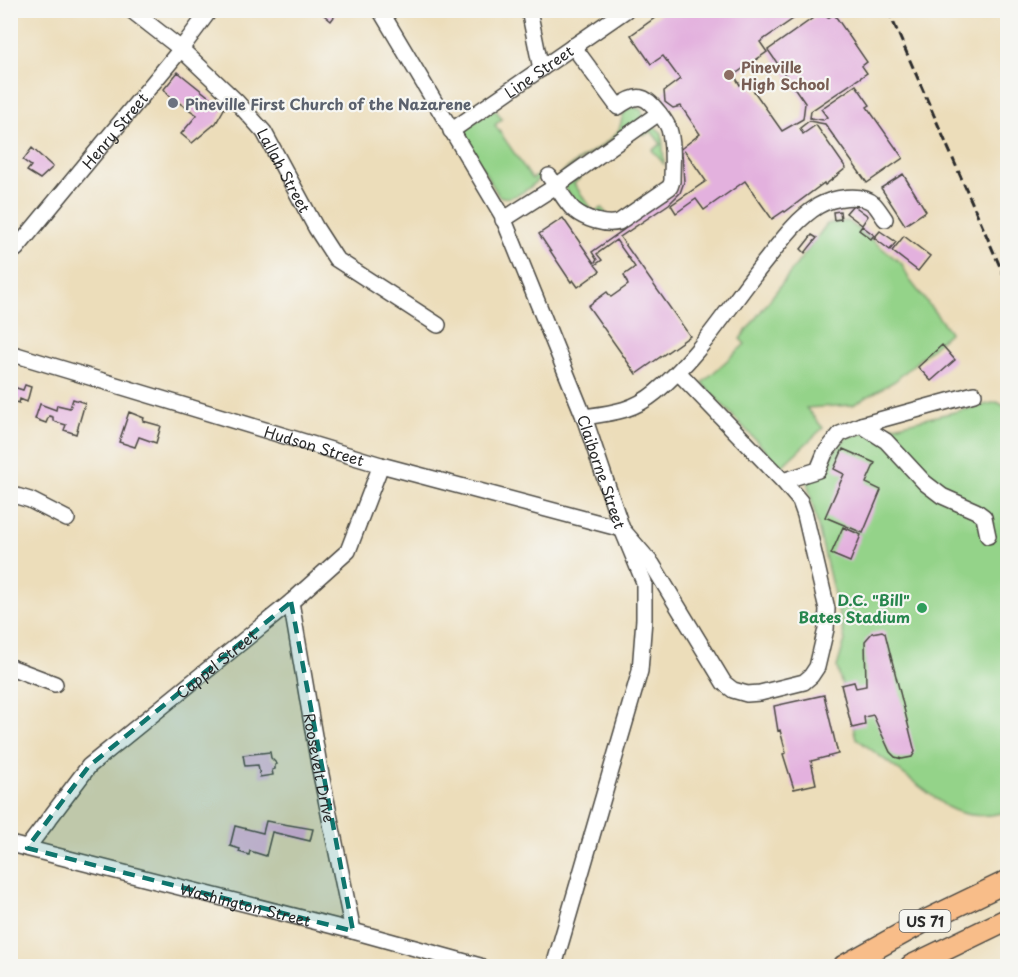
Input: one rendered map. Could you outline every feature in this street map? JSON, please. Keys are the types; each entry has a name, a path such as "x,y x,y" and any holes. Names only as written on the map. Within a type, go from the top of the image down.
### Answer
{"highway":[{"name":"US 71","path":"844,966 923,922 1008,881"},
{"name":"US 71","path":"911,966 1008,919"}],"street":[{"name":"Lallah Street","path":"131,10 181,48 237,102 264,132 316,228 336,259 438,325"},
{"name":"Henry Street","path":"13,246 181,48 210,10"},
{"path":"529,10 541,69"},
{"name":"Line Street","path":"452,131 626,10"},
{"name":"Claiborne Street","path":"388,13 503,220 584,417 622,529 644,582 644,619 639,671 554,966"},
{"path":"538,198 553,198 603,224 612,224 619,222 670,187 672,181 669,129 654,117 649,101 636,97 618,107 573,46"},
{"path":"503,220 538,198 553,181 654,117"},
{"path":"553,181 574,210"},
{"path":"584,417 638,406 656,393 688,363 778,244 815,208 835,199 848,197 873,203 885,219"},
{"name":"Hudson Street","path":"10,353 381,465 622,529"},
{"path":"622,529 652,564 724,683 734,690 747,694 760,693 804,681 811,676 817,667 826,629 827,609 800,501 678,372"},
{"path":"783,481 818,470 825,453 840,434 861,425 974,394"},
{"path":"861,425 886,441 925,483 942,496 984,517 987,536"},
{"name":"Cappel Street","path":"27,848 89,766 146,717 291,602 348,551 381,465"},
{"path":"10,494 30,500 67,519"},
{"name":"Roosevelt Drive","path":"291,602 319,765 353,931"},
{"path":"10,667 55,684"},
{"name":"Washington Street","path":"10,844 353,931 480,966"}],"highlighted area":[{"path":"291,602 353,931 27,848 89,766"}],"green space":[{"path":"634,107 642,110 643,119 558,176 615,135 625,111"},
{"path":"495,109 502,119 495,125 532,179 539,174 541,176 528,189 510,197 499,196 463,136 464,128"},
{"path":"654,126 662,133 664,164 652,150 661,144 651,131 645,135 642,134 648,127"},
{"path":"581,177 574,184 594,212 602,208 606,213 604,216 580,207 563,186"},
{"path":"848,221 902,264 909,279 950,332 895,381 853,405 806,408 823,428 781,467 702,383 745,344 740,339 827,224"},
{"name":"D.C. \"Bill\" Bates Stadium","path":"997,402 1006,407 1008,411 1007,812 977,816 947,807 856,738 837,667 845,640 806,477 829,458 847,437"}],"building":[{"path":"318,10 339,10 331,21"},
{"path":"666,10 806,10 760,42 767,52 734,75 740,85 746,80 782,131 803,119 805,103 768,50 823,11 828,18 834,14 867,62 862,66 867,73 811,111 810,118 823,120 827,117 821,109 856,85 870,105 867,107 903,158 867,183 825,124 809,121 800,128 803,134 816,125 846,168 825,185 824,183 772,219 745,181 704,210 696,199 676,213 671,205 706,181 685,151 682,153 684,182 680,193 669,204 620,237 690,336 636,374 588,306 607,292 611,297 628,285 624,275 635,267 616,240 597,254 602,260 595,265 600,271 578,287 573,280 571,282 539,234 563,218 594,263 597,260 592,252 626,228 623,224 664,195 667,199 677,189 680,180 678,151 700,134 681,106 673,108 665,102 664,91 680,79 663,56 651,64 631,35"},
{"path":"178,72 224,109 216,123 192,143 181,134 197,115 169,96 164,89"},
{"path":"32,148 53,167 40,179 27,171 31,166 23,160"},
{"path":"903,174 926,211 905,225 881,188"},
{"path":"853,205 868,216 862,225 846,213"},
{"path":"840,211 841,219 834,220 833,212"},
{"path":"862,226 874,235 871,239 859,230"},
{"path":"880,231 896,242 890,250 874,238"},
{"path":"812,235 817,238 805,253 801,249"},
{"path":"904,236 930,256 918,271 892,251"},
{"path":"942,345 955,360 931,381 918,367"},
{"path":"25,385 31,387 27,402 20,399 19,403 12,401 10,406 10,386 23,390"},
{"path":"73,399 85,403 76,434 64,430 66,425 53,421 53,417 49,416 46,423 35,419 40,404 56,410 57,405 70,408"},
{"path":"129,412 144,418 143,421 161,426 156,443 139,437 135,447 119,442"},
{"path":"843,449 875,463 866,483 881,490 863,533 825,517 844,474 834,469"},
{"path":"843,527 861,535 850,562 831,554"},
{"path":"882,631 885,633 915,752 912,757 902,759 890,752 873,715 864,717 865,725 852,728 841,685 854,682 856,688 866,686 865,641 872,633"},
{"path":"824,695 838,754 811,761 816,784 794,789 783,754 786,753 780,730 778,731 774,706"},
{"path":"270,752 271,758 277,764 272,770 273,775 260,777 258,765 245,766 243,755"},
{"path":"266,821 313,829 310,841 272,832 266,856 250,851 249,855 230,846 235,826 263,833"}],"railway":[{"path":"888,10 1008,285"}],"place":[{"name":"Pineville High School","path":"729,75"},
{"name":"Pineville First Church of the Nazarene","path":"173,103"},
{"name":"D.C. \"Bill\" Bates Stadium","path":"922,608"}]}
